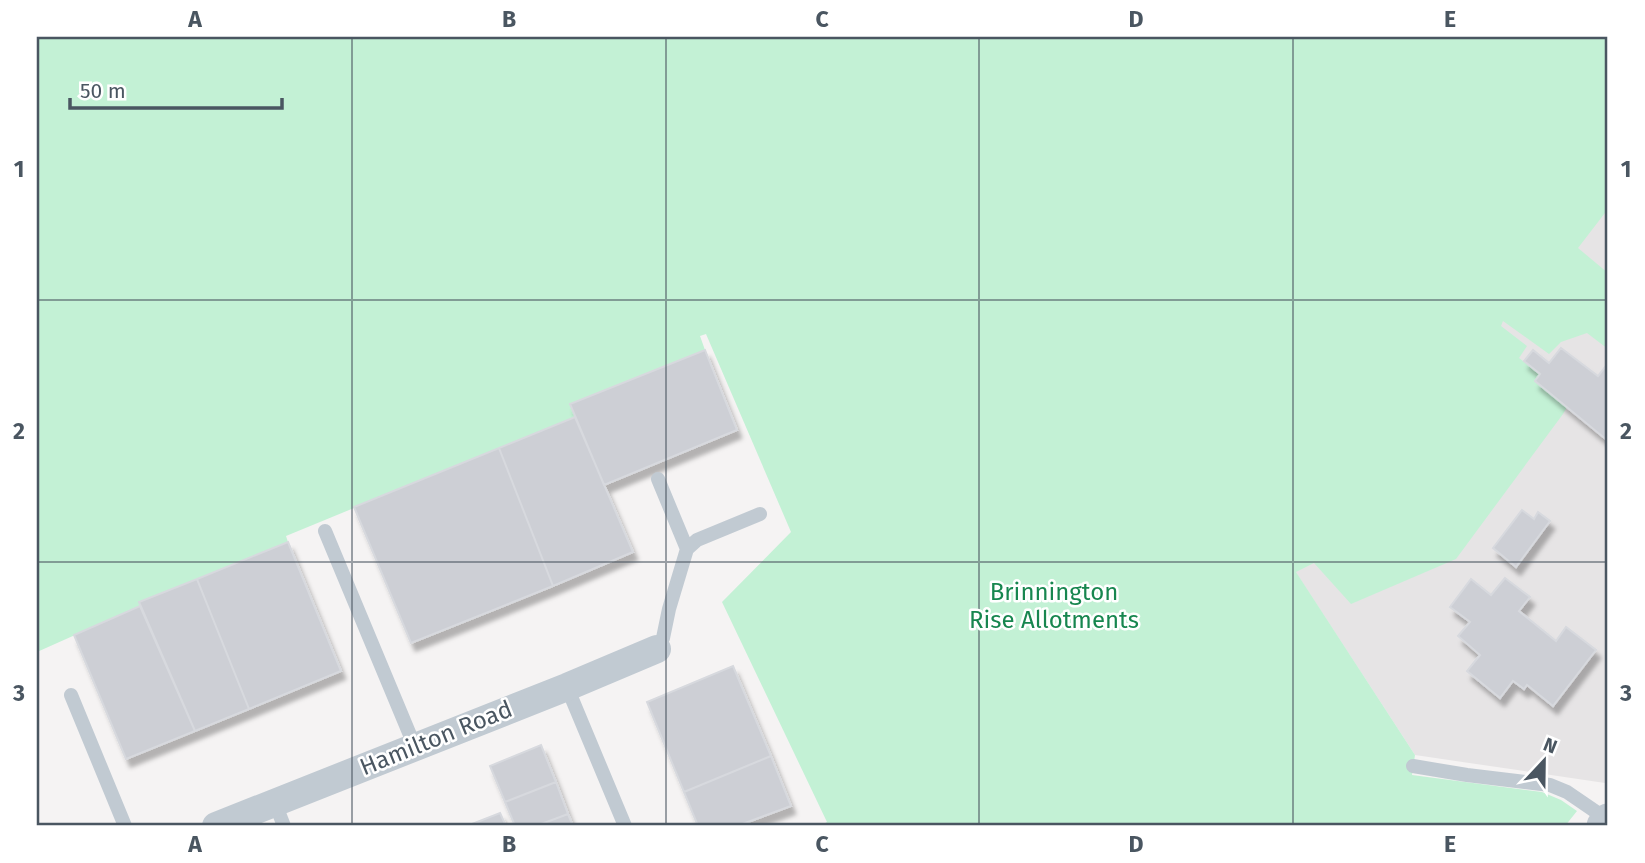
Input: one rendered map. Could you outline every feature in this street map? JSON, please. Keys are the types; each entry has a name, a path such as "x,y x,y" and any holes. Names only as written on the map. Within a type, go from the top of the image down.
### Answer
{"street":[{"name":"Hamilton Road","path":"216,826 280,815 415,747 657,649"},
{"path":"1604,826 1608,821"}],"lane":[{"path":"658,479 687,549"},
{"path":"657,649 663,638 687,549 697,540 760,514"},
{"path":"325,531 415,747"},
{"path":"567,687 625,826"},
{"path":"71,695 125,826"},
{"path":"1413,766 1550,785 1567,792 1608,821"}],"shaded area":[{"path":"1608,65 1608,779 1605,783 1415,755 1118,300"}],"green space":[{"name":"Brinnington Rise Allotments","path":"37,37 1608,37 1608,209 1578,248 1608,273 1608,349 1587,333 1561,342 1549,354 1503,321 1501,326 1527,346 1519,358 1540,374 1535,381 1567,407 1456,559 1351,604 1314,563 1296,572 1415,755 1412,775 1542,792 1577,811 1565,826 820,826 827,822 722,602 791,532 706,334 700,336 705,350 570,404 575,417 286,536 288,542 139,602 140,606 37,652"}],"building":[{"path":"1561,348 1598,376 1605,367 1608,370 1608,441 1535,381 1540,374 1524,361 1533,350 1549,363"},
{"path":"705,350 737,430 604,485 570,404"},
{"path":"575,417 633,552 553,586 499,448"},
{"path":"499,448 553,586 411,643 354,507"},
{"path":"1522,510 1534,519 1538,512 1550,521 1516,567 1493,548"},
{"path":"288,542 341,671 249,709 197,579"},
{"path":"1505,578 1530,597 1519,611 1556,641 1566,627 1596,650 1553,706 1527,685 1524,689 1513,681 1500,698 1467,671 1480,655 1458,636 1470,622 1450,607 1471,579 1491,595"},
{"path":"197,579 249,709 195,731 139,602"},
{"path":"140,606 195,731 126,759 74,635"},
{"path":"733,666 771,756 684,792 647,702"},
{"path":"541,745 556,782 505,802 490,766"},
{"path":"771,756 791,806 737,826 698,826 684,792"},
{"path":"556,782 568,814 536,826 515,826 505,802"},
{"path":"500,813 506,826 467,826"},
{"path":"568,814 573,826 536,826"}]}
